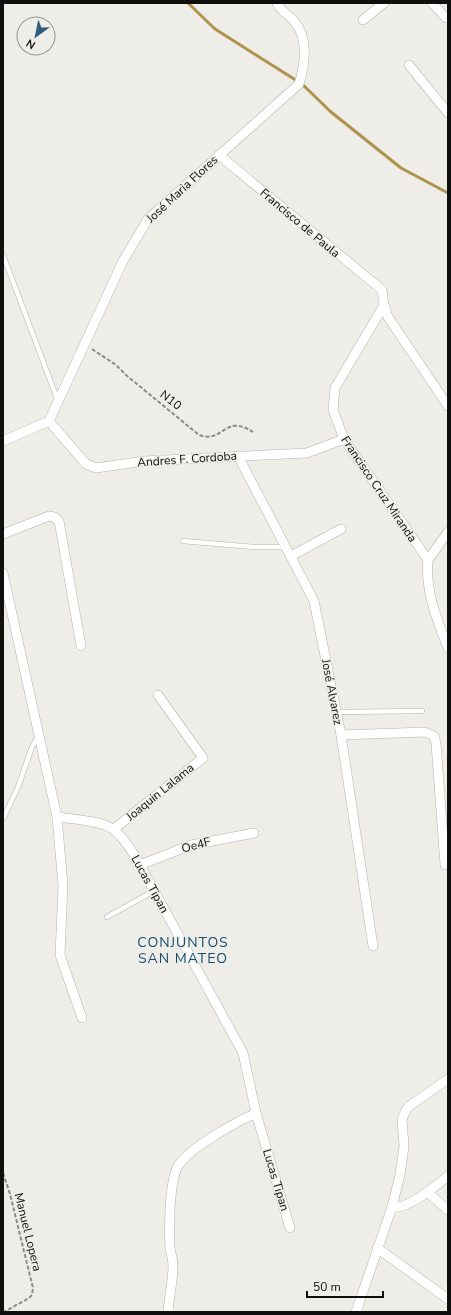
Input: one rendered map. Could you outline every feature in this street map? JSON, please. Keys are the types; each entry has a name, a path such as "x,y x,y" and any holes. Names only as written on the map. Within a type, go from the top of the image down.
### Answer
{"street":[{"name":"José Maria Flores","path":"49,421 123,261 148,219 299,84 304,69 304,37 295,22 277,3"},
{"path":"363,20 384,3"},
{"path":"432,3 446,18"},
{"path":"409,65 448,113"},
{"name":"Francisco de Paula","path":"219,155 382,290 384,305"},
{"path":"384,305 388,317 448,406"},
{"name":"Francisco Cruz Miranda","path":"384,305 335,388 333,410 344,439 428,560"},
{"path":"3,441 49,421"},
{"name":"Andres F. Cordoba","path":"49,421 91,467 144,461 307,453 344,439"},
{"name":"José Alvarez","path":"238,456 314,601 341,735 373,946"},
{"path":"3,534 49,516 54,517 59,521 81,646"},
{"path":"291,556 341,529"},
{"path":"448,532 428,560 427,573 430,596 448,648"},
{"path":"3,573 57,817 63,885 60,955 82,1018"},
{"name":"Joaquin Lalama","path":"114,829 203,758 158,695"},
{"path":"341,735 425,732 434,736 436,743 445,865"},
{"path":"57,817 89,821 114,829"},
{"name":"Lucas Tipan","path":"114,829 128,846 140,865 243,1053 256,1113 290,1228"},
{"name":"Oe4F","path":"140,865 191,845 254,833"},
{"path":"356,1312 392,1207 400,1175 404,1146 402,1120 404,1114 408,1107 448,1079"},
{"path":"168,1312 173,1264 169,1236 170,1212 173,1182 177,1167 185,1157 202,1145 256,1113"},
{"path":"392,1207 397,1208 403,1206 448,1176"},
{"path":"426,1192 448,1210"},
{"path":"377,1248 448,1299"}],"lane":[{"path":"3,255 59,402"},
{"path":"183,541 254,547 286,547"},
{"path":"336,712 422,712"},
{"path":"3,819 18,787 32,747 39,736"},
{"path":"107,917 154,891"}],"path":[{"name":"N10","path":"84,345 116,365 199,435 206,437 214,436 230,425 237,425 253,432"},
{"name":"Manuel Lopera","path":"3,1173 10,1194 33,1288 32,1295 4,1312"}],"waterway":[{"path":"188,3 215,29 302,84 331,112 401,168 448,193"}],"district":[{"name":"CONJUNTOS SAN MATEO","path":"183,950"}]}
